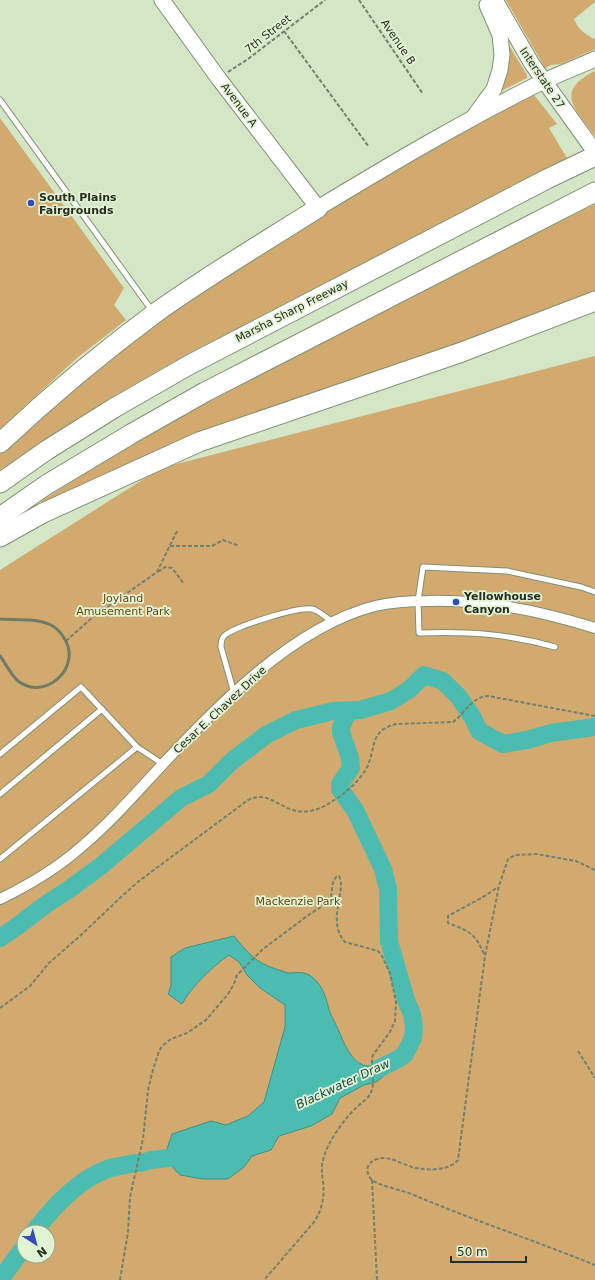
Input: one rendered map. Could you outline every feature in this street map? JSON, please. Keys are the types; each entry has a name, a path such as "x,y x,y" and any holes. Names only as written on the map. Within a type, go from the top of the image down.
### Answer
{"highway":[{"name":"Marsha Sharp Freeway","path":"0,483 47,450 114,408 189,365 547,179 595,156"},
{"path":"0,517 46,485 111,445 205,392 595,192"},
{"path":"0,443 82,370 155,314 241,256 318,208"},
{"path":"0,537 43,513 199,442 462,352 595,301"}],"main road":[{"name":"Avenue A","path":"162,0 219,79 318,208"},
{"path":"474,118 494,89 500,70 502,55 500,36 486,0"},
{"name":"Interstate 27","path":"495,0 532,64 595,152"},
{"path":"318,208 384,168 474,118 544,82 595,59"}],"street":[{"name":"Cesar E. Chavez Drive","path":"0,899 44,875 80,848 120,810 163,764 234,694 288,649 333,622 356,612 376,606 418,601 449,600 498,604 565,618 595,628"}],"lane":[{"path":"0,100 155,314"},
{"path":"554,647 533,641 480,633 452,631 419,633 418,601 423,567 507,571 581,587 595,592"},
{"path":"234,694 221,647 221,641 224,636 265,619 292,610 313,609 333,622"},
{"path":"0,754 81,687 137,747 163,764"},
{"path":"0,794 102,709"},
{"path":"0,859 137,747"}],"path":[{"name":"7th Street","path":"219,79 248,59 325,0"},
{"name":"Avenue B","path":"359,0 423,94"},
{"path":"284,31 369,147"},
{"path":"157,572 177,532"},
{"path":"170,546 212,546 223,540 239,546"},
{"path":"66,641 93,617 165,567 172,568 184,584"},
{"path":"0,1008 30,986 49,963 126,893 248,800 260,797 277,802 286,808 298,812 322,808 336,800 352,786 365,770 376,736 384,728 396,724 453,722 479,698 488,696 595,716"},
{"path":"377,1280 372,1180 368,1172 368,1167 372,1161 378,1158 388,1158 414,1168 424,1169 449,1166 458,1160 485,956 499,886 508,859 515,855 536,854 576,861 595,870"},
{"path":"120,1280 128,1232 130,1197 143,1139 148,1090 156,1059 162,1046 166,1042 197,1027 210,1017 228,994 237,975 263,949 328,901 331,896 332,882 339,876 341,882 337,908 339,933 345,942 375,949 382,956 390,973 396,1002 395,1021 386,1039 372,1055 372,1090 368,1097 350,1114 326,1151 321,1168 324,1197 317,1217 264,1280"},
{"path":"485,956 478,940 470,932 448,923 448,916 487,895 499,886"},
{"path":"578,1051 595,1078"},
{"path":"372,1180 396,1188 430,1203 549,1246 595,1266"}],"green space":[{"path":"506,0 595,0 595,2 574,19 582,31 595,39 595,49 561,64 551,65 545,68"},
{"path":"510,47 527,75 527,78 497,93 507,48"},
{"path":"595,71 595,136 575,109 572,101 572,93 575,86 582,78"},
{"path":"534,95 557,124 549,128 567,158 191,352 119,393 0,470 0,453 69,391 167,317 292,233 355,194 436,147 503,110"},
{"name":"South Plains Fairgrounds","path":"0,118 124,288 114,305 126,320 77,358 0,429"},
{"path":"595,204 595,292 536,313 43,505 41,501 112,456 187,413 494,254"},
{"name":"Mackenzie Park","path":"595,356 595,1280 0,1280 0,570 161,468"}],"water":[{"path":"234,936 248,952 263,964 288,973 305,973 311,976 319,984 324,993 330,1013 348,1050 361,1064 371,1066 400,1058 399,1064 376,1082 364,1085 340,1098 332,1114 311,1126 279,1136 271,1150 252,1156 244,1167 228,1179 203,1179 180,1175 164,1158 172,1134 211,1121 226,1125 248,1116 264,1102 285,1027 285,1005 260,988 247,975 239,962 229,955 203,977 182,1004 168,994 171,986 171,957 185,948"}],"waterway":[{"path":"0,938 102,865 181,798 209,784 232,761 266,735 296,720 333,711 360,710 391,701 410,689 424,675 443,681 459,697 473,718 479,731 503,744 527,740 551,733 595,727"},
{"name":"Blackwater Draw","path":"343,711 346,716 341,727 341,732 350,758 351,768 340,784 340,789 355,810 383,869 388,889 389,941 406,1000 412,1014 414,1028 413,1038 405,1054 378,1069"},
{"name":"Blackwater Draw","path":"141,1163 151,1160 187,1156"},
{"name":"Blackwater Draw","path":"41,1224 66,1196 85,1181 109,1169 135,1163"},
{"name":"Blackwater Draw","path":"0,1280 16,1258"}],"railway":[{"path":"0,619 32,620 53,626 64,638 69,649 69,660 65,670 58,678 49,684 39,687 29,686 15,679 0,656"}],"place":[{"name":"South Plains Fairgrounds","path":"31,203"},
{"name":"Yellowhouse Canyon","path":"456,602"}],"park label":[{"name":"Joyland Amusement Park","path":"123,604"}]}
